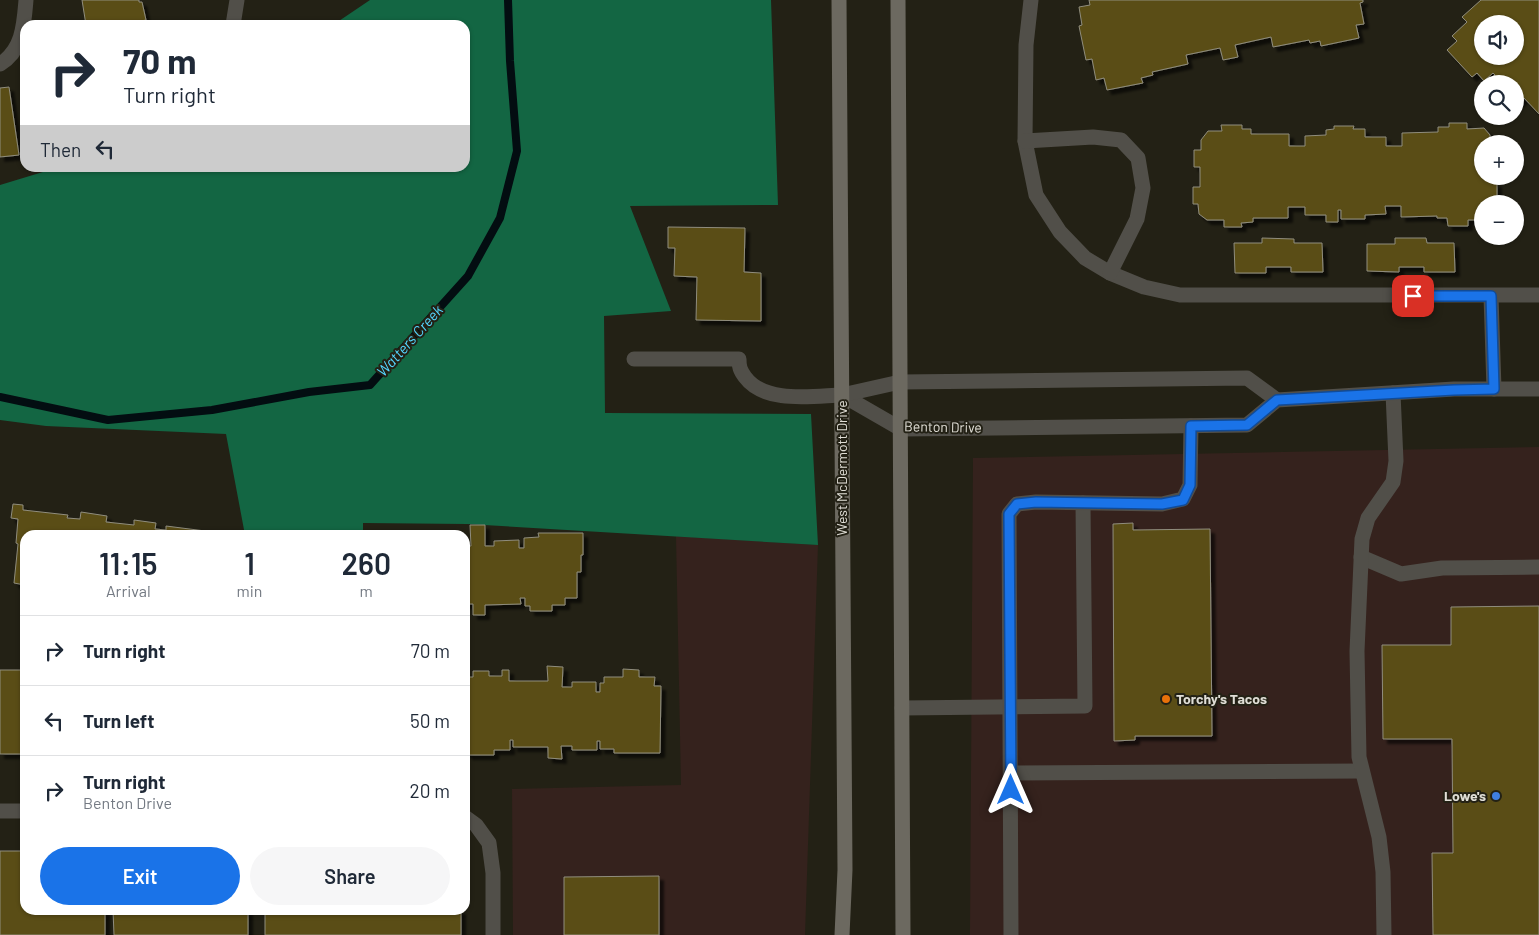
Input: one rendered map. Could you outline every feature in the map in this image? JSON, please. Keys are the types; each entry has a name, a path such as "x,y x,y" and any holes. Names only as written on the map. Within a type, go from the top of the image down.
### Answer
{"main road":[{"name":"West McDermott Drive","path":"839,0 844,870 842,935"},
{"path":"898,0 904,935"}],"street":[{"path":"24,20 26,0"},
{"path":"235,20 237,0"},
{"path":"1031,0 1026,44 1025,141 1036,195 1060,232 1085,258 1110,273 1144,288 1180,295 1491,296 1539,294"},
{"path":"0,64 14,50 20,40"},
{"path":"1025,141 1093,136 1121,140 1138,158 1143,188 1137,219 1110,273"},
{"path":"1491,296 1494,389"},
{"path":"634,359 739,359 739,368 748,381 762,391 777,395 842,395 900,382 1247,378 1277,400 1394,393 1539,389"},
{"path":"1384,935 1383,872 1379,837 1359,757 1358,651 1362,539 1368,518 1393,482 1396,461 1394,393"},
{"name":"Benton Drive","path":"842,395 901,429 1247,425 1277,400"},
{"path":"1011,935 1009,514 1017,504 1036,502 1162,504 1183,500 1190,485 1191,426"},
{"path":"902,708 1085,706 1083,503"},
{"path":"1361,557 1401,574 1442,568 1539,567"},
{"path":"1011,773 1362,771"},
{"path":"0,811 20,811"},
{"path":"470,821 476,825 488,843 493,873 493,935"}],"shaded area":[{"path":"1539,447 1539,935 970,935 973,458"},
{"path":"676,536 818,545 805,935 513,935 512,789 681,785"}],"green space":[{"path":"370,0 771,0 778,205 630,206 671,311 604,316 605,413 811,414 818,545 467,524 363,523 363,530 244,530 226,434 46,426 0,420 0,185 43,172 470,172 470,20 340,20"}],"building":[{"path":"82,0 139,0 139,2 142,2 146,20 85,20"},
{"path":"1089,0 1363,0 1360,3 1364,24 1356,25 1359,38 1321,46 1320,41 1310,43 1309,40 1273,47 1271,37 1235,45 1238,57 1223,60 1220,48 1186,55 1188,64 1152,72 1153,75 1141,78 1143,83 1107,90 1104,78 1096,80 1092,59 1086,60 1079,26 1082,25 1079,7 1090,5"},
{"path":"1481,0 1539,0 1539,114 1524,98 1524,75 1495,75 1493,73 1491,75 1479,75 1477,73 1472,77 1447,50 1457,41 1452,36 1467,22 1462,17"},
{"path":"9,87 19,155 0,157 0,88"},
{"path":"1449,123 1467,123 1467,129 1484,128 1490,135 1474,135 1474,185 1497,185 1497,195 1474,195 1474,220 1468,220 1468,226 1448,226 1447,218 1437,218 1437,216 1401,217 1401,206 1385,206 1386,214 1365,215 1365,219 1341,219 1341,210 1338,210 1338,222 1326,222 1326,215 1305,215 1305,207 1288,207 1288,218 1253,218 1253,222 1241,223 1242,227 1224,227 1224,220 1207,220 1199,214 1198,204 1193,204 1193,187 1200,187 1200,167 1194,167 1194,150 1201,150 1201,140 1208,131 1222,131 1221,125 1242,125 1242,129 1251,129 1251,134 1289,134 1289,146 1305,146 1305,136 1326,135 1326,130 1334,129 1334,126 1354,126 1353,129 1365,129 1365,137 1386,137 1386,146 1402,146 1402,133 1438,132 1438,127 1449,127"},
{"path":"668,227 745,228 744,272 761,273 761,321 696,320 697,277 674,276 675,248 668,248"},
{"path":"1262,238 1294,239 1294,243 1322,243 1323,272 1291,272 1291,267 1266,267 1266,273 1235,273 1234,243 1262,243"},
{"path":"1395,238 1426,238 1427,243 1454,243 1455,272 1424,272 1424,267 1399,267 1399,272 1367,271 1367,244 1395,244"},
{"path":"13,504 23,505 23,510 68,515 67,518 80,519 81,512 107,516 106,522 134,525 134,520 156,523 155,529 166,530 20,530 20,584 14,583 18,544 16,543 18,519 11,518"},
{"path":"1133,523 1133,530 1210,529 1212,736 1135,736 1135,740 1114,741 1113,524"},
{"path":"470,525 485,525 485,546 494,546 494,541 519,540 519,548 524,548 524,538 539,537 538,533 583,533 581,572 577,572 577,598 565,598 565,605 552,605 552,611 530,611 530,606 525,606 525,598 520,598 521,604 485,605 485,615 473,615 473,604 470,604"},
{"path":"166,526 197,530 166,530"},
{"name":"Lowe's","path":"1539,606 1539,935 1433,935 1432,853 1453,853 1452,739 1383,739 1382,645 1451,645 1451,607"},
{"path":"547,666 563,667 562,687 572,687 572,682 596,682 596,692 600,692 600,683 604,683 604,677 623,677 623,669 639,670 639,677 655,677 654,686 661,686 660,753 614,753 614,749 600,749 600,741 597,741 597,750 572,750 572,746 561,746 562,759 548,758 548,747 513,747 513,740 510,740 510,750 494,750 494,755 470,755 470,677 473,677 473,671 489,671 489,676 502,676 502,670 509,670 509,681 548,681"},
{"path":"0,670 20,670 20,754 0,754"},
{"path":"0,851 20,851 20,915 105,915 105,935 0,935"},
{"path":"659,876 659,935 564,935 564,877"},
{"path":"113,915 248,915 248,935 114,935"},
{"path":"265,915 461,915 461,935 265,935"}],"waterway":[{"name":"Watters Creek","path":"0,397 108,420 212,410 309,392 370,385 468,276 500,218 517,151 510,61 508,0"}],"place":[{"name":"Torchy's Tacos","path":"1166,699"},
{"name":"Lowe's","path":"1496,796"}],"route":[{"path":"1011,790 1009,514 1017,504 1036,502 1162,504 1183,500 1190,485 1191,426 1247,425 1277,400 1494,389 1491,296 1413,296"}]}
